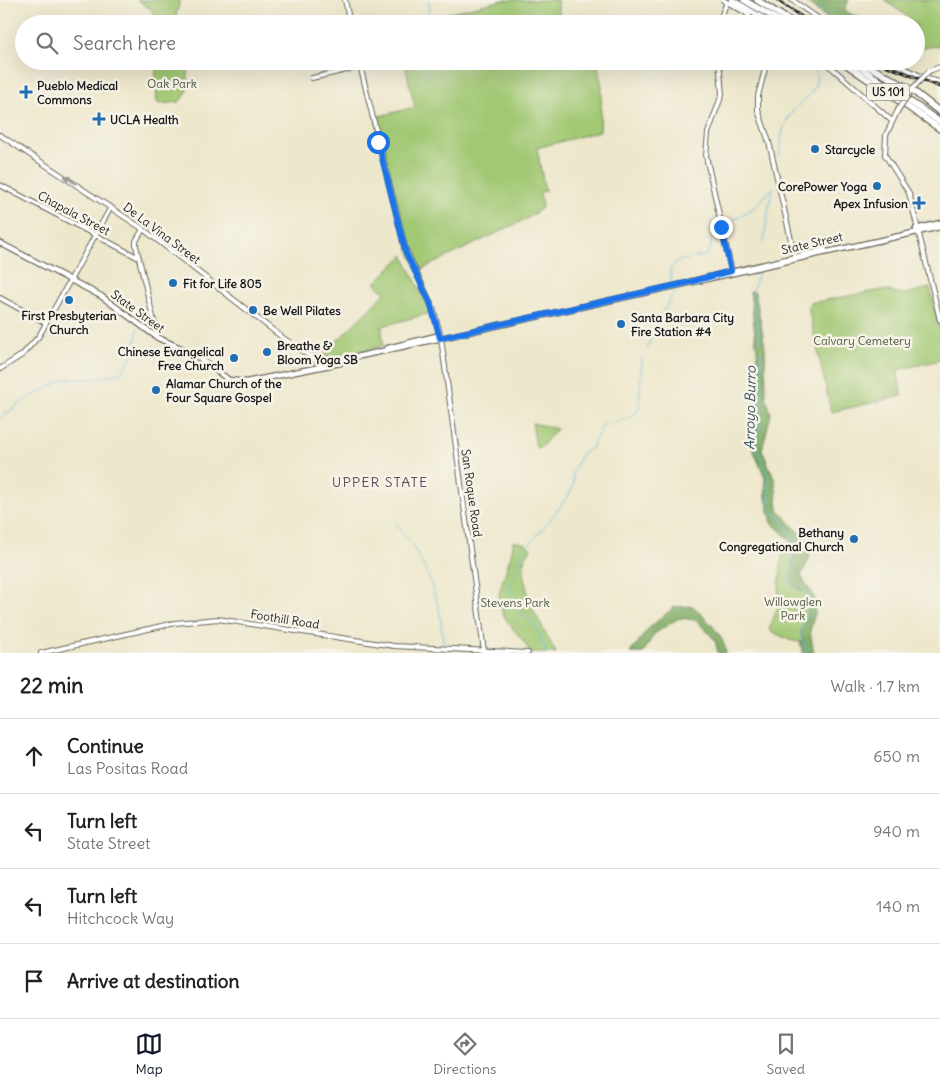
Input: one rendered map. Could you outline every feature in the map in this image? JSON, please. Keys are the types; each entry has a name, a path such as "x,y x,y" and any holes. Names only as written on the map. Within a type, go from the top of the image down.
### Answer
{"highway":[{"path":"744,0 770,15"},
{"path":"757,0 781,15"},
{"path":"730,1 755,15"},
{"name":"US 101","path":"854,70 940,130"},
{"name":"US 101","path":"864,70 940,122"},
{"path":"875,70 912,90 940,112"}],"main road":[{"name":"State Street","path":"0,242 115,305 158,338 192,353 221,376 236,382 246,382 384,351 388,348 436,336 440,338 940,225"}],"street":[{"path":"345,0 348,15"},
{"path":"723,0 730,1 748,15"},
{"path":"792,0 813,15"},
{"path":"723,15 730,1"},
{"path":"940,67 929,71 912,90 892,121 885,140 889,164 908,188 940,320"},
{"path":"312,78 347,70"},
{"name":"San Roque Road","path":"361,70 405,248 430,302 440,338 484,651"},
{"path":"720,70 722,94 708,133 706,149 732,273"},
{"path":"765,70 758,96 758,110 769,142 795,258"},
{"path":"834,70 892,121"},
{"path":"908,70 927,79 940,82"},
{"name":"De La Vina Street","path":"0,135 143,229 263,324 321,365"},
{"name":"Chapala Street","path":"0,184 138,258"},
{"path":"0,369 29,349 46,323 111,207"},
{"path":"143,229 136,244 158,338"},
{"path":"0,298 46,323"},
{"name":"De La Vina Street","path":"308,354 337,362"},
{"path":"312,359 312,367"},
{"name":"Foothill Road","path":"41,653 175,623 218,619 394,646 528,653"}],"green space":[{"path":"137,0 180,0 176,15 153,15 152,10"},
{"path":"503,0 557,0 560,15 440,15"},
{"path":"804,0 849,0 844,11 854,15 823,15"},
{"path":"884,0 940,0 940,46 925,47 925,15 905,15"},
{"name":"Oak Park","path":"155,70 188,70 188,87 184,97 179,102 159,104 157,102"},
{"path":"406,70 599,70 602,86 600,131 537,148 545,191 540,192 542,208 528,218 418,271 408,244 387,167 376,117 415,107"},
{"path":"403,255 431,313 382,326 383,346 334,357 322,356 385,293 375,283"},
{"name":"Calvary Cemetery","path":"930,288 940,331 940,360 897,370 902,396 831,412 808,306 809,303 882,290 905,294"},
{"path":"750,291 755,292 765,347 766,397 771,414 762,450 775,480 778,509 807,542 810,556 801,576 815,598 815,613 810,631 814,653 803,653 800,642 804,642 800,633 809,611 810,600 807,595 790,582 794,544 772,523 766,498 765,477 752,447 757,421 759,368"},
{"path":"532,423 557,429 539,449 536,447"},
{"name":"Willowglen Park","path":"791,540 795,551 791,576 797,588 806,594 808,600 808,614 800,633 804,643 789,640 769,630 777,609 783,544 791,542"},
{"name":"Stevens Park","path":"513,541 525,543 531,549 524,560 524,578 531,606 556,653 530,653 501,609 499,595 513,547"},
{"path":"693,606 718,633 725,646 726,653 718,653 715,640 696,620 679,618 654,634 643,653 630,653 648,629 674,607"}],"waterway":[{"path":"427,15 430,9 428,0"},
{"name":"Arroyo Burro","path":"813,0 825,15"},
{"path":"427,70 428,78"},
{"name":"Arroyo Burro","path":"779,157 784,126 792,113 813,90 816,83 816,70"},
{"path":"725,225 755,207 773,188"},
{"name":"Arroyo Burro","path":"764,243 773,189"},
{"path":"671,282 670,268 678,261 707,255 711,247 711,232 717,226"},
{"name":"Arroyo Burro","path":"758,272 753,290 760,342"},
{"path":"647,349 657,322 673,295 673,290"},
{"path":"0,418 28,398 65,379 94,379 122,372 134,353 138,327"},
{"name":"Arroyo Burro","path":"761,351 761,419 756,442 757,449 768,475 770,507 774,514 781,518 794,544 790,582 807,595 810,600 809,611 800,633 806,653"},
{"path":"518,566 524,550 551,519 570,493 573,486 573,473 580,456 592,447 602,426 630,417 639,409 642,358"},
{"path":"396,523 410,542"},
{"path":"412,545 427,572"},
{"path":"518,567 512,578 512,597 518,609 536,627 543,642 545,653"},
{"path":"428,576 439,608 444,646"}],"railway":[{"path":"777,0 799,15"},
{"path":"898,70 940,87"}],"place":[{"name":"Pueblo Medical Commons","path":"26,92"},
{"name":"UCLA Health","path":"99,119"},
{"name":"Starcycle","path":"815,149"},
{"name":"CorePower Yoga","path":"877,186"},
{"name":"Apex Infusion","path":"919,203"},
{"name":"Fit for Life 805","path":"173,283"},
{"name":"First Presbyterian Church","path":"69,300"},
{"name":"Be Well Pilates","path":"253,310"},
{"name":"Santa Barbara City Fire Station #4","path":"621,324"},
{"name":"Breathe & Bloom Yoga SB","path":"267,352"},
{"name":"Chinese Evangelical Free Church","path":"234,358"},
{"name":"Alamar Church of the Four Square Gospel","path":"156,390"},
{"name":"Bethany Congregational Church","path":"854,539"}],"district":[{"name":"UPPER STATE","path":"380,482"}],"route":[{"path":"378,142 383,166 396,207 406,253 430,302 440,338 686,283 690,280 731,271 721,227"}]}
